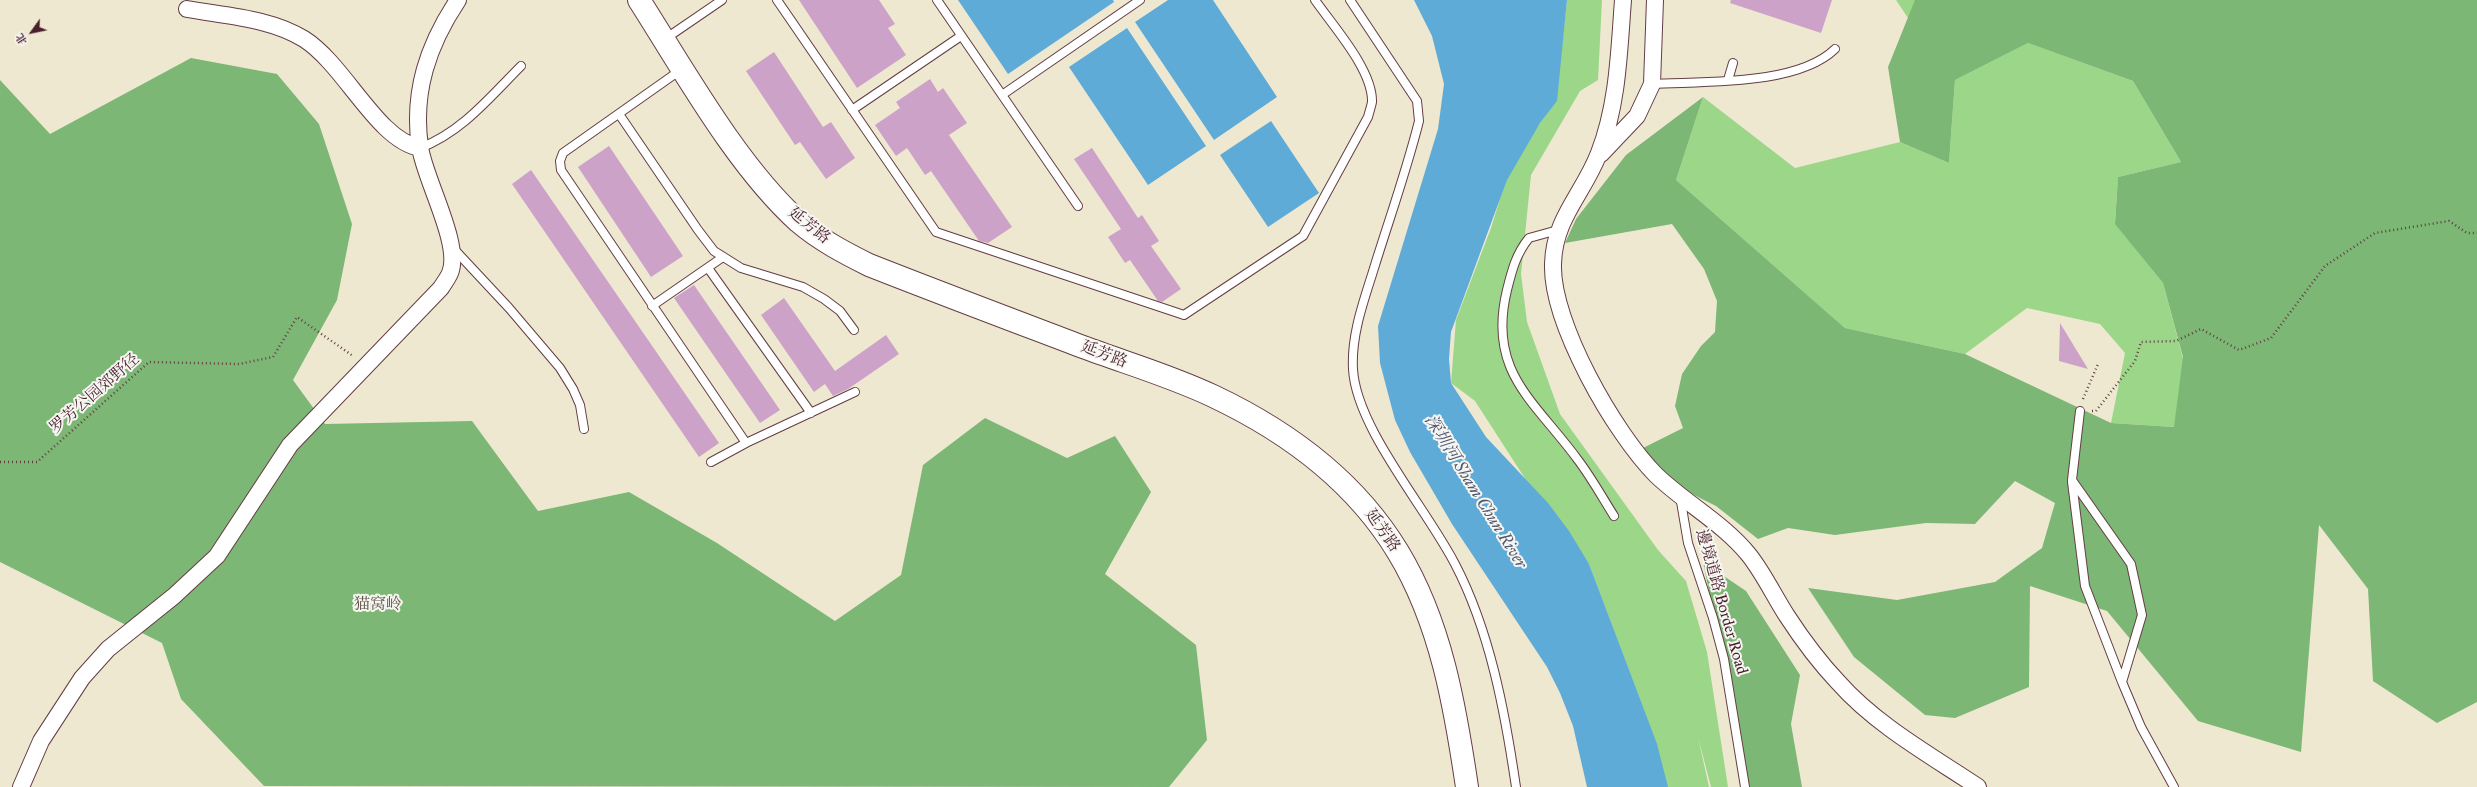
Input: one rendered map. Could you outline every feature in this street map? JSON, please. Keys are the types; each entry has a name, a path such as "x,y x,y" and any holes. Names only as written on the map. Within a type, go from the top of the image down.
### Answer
{"main road":[{"name":"延芳路","path":"639,0 735,147 768,190 800,223 834,246 869,265 1212,396 1292,441 1333,472 1363,504 1398,552 1423,601 1440,646 1460,743 1467,787"}],"street":[{"path":"21,787 40,741 82,678 108,649 174,596 217,556 290,445 441,288 451,271 451,246 420,148 418,97 427,63 449,14 458,0"},
{"path":"1598,156 1617,86 1623,0"},
{"path":"1655,0 1652,84 1637,116 1598,156 1571,203 1558,230 1553,264 1555,289 1566,323 1588,377 1634,449 1656,474 1747,553 1805,641 1847,692 1895,730 1978,787"},
{"path":"187,9 247,18 304,39 337,68 384,126 398,139 411,146 420,148"}],"lane":[{"path":"664,39 722,0"},
{"path":"777,0 936,232 1184,315 1303,236 1368,117 1372,102 1369,85 1361,66 1315,0"},
{"path":"937,0 1078,206"},
{"path":"1002,95 1140,0"},
{"path":"1350,0 1417,101 1419,121 1360,315 1353,369 1358,393 1368,421 1438,531 1470,597 1484,634 1516,787"},
{"path":"852,110 961,36"},
{"path":"1652,84 1728,80 1782,75 1810,66 1826,58 1835,49"},
{"path":"1728,80 1734,63"},
{"path":"420,148 440,141 456,130 521,66"},
{"path":"683,68 563,153 560,162 561,170 746,443"},
{"path":"619,114 714,251 741,268 803,287 824,299 840,311 854,330"},
{"path":"1558,230 1529,238 1513,264 1501,314 1501,332 1506,358 1513,377 1579,461 1614,516"},
{"path":"451,246 509,308 560,368 578,400 584,429"},
{"path":"652,306 723,257"},
{"path":"708,268 811,413"},
{"path":"711,462 746,443 855,392"},
{"path":"2080,412 2072,480 2085,586 2122,682 2142,727 2174,787"},
{"path":"2072,480 2131,564 2142,615 2122,682"},
{"name":"邊境道路 Border Road","path":"1680,496 1688,543 1723,651 1738,732 1745,787"}],"path":[{"path":"2098,364 2084,393 2080,412 2096,411 2135,361 2141,342 2176,341 2201,329 2239,350 2271,338 2324,266 2375,233 2449,220 2468,233 2477,233"},
{"name":"罗芳公园郊野径","path":"0,462 37,462 149,362 239,364 273,357 298,317 366,366"}],"green space":[{"path":"1567,0 1602,0 1598,80 1580,91 1531,175 1521,274 1527,322 1560,414 1658,550 1686,581 1707,652 1728,787 1711,787 1698,737 1709,787 1666,787 1637,693 1589,564 1526,480 1475,401 1451,383 1456,320 1491,228 1511,163 1556,101"},
{"path":"1896,0 1918,0 1908,18"},
{"path":"1915,0 2477,0 2477,702 2437,723 2373,681 2368,589 2319,525 2301,752 2198,721 2107,611 2030,586 2029,687 1955,718 1925,715 1854,657 1808,588 1897,600 1995,582 2042,548 2055,503 2015,481 1975,524 1926,523 1835,535 1788,528 1758,539 1716,506 1688,492 1637,451 1683,428 1675,406 1682,374 1701,346 1715,332 1717,301 1704,269 1672,224 1565,243 1576,219 1626,155 1703,97 1676,180 1845,328 1965,354 2111,423 2174,427 2183,357 2163,283 2115,224 2118,177 2181,162 2133,81 2028,43 1955,80 1949,163 1900,142 1888,67"},
{"path":"2028,43 2133,81 2181,162 2118,177 2115,223 2163,283 2186,370 2175,427 2111,423 2125,353 2100,324 2027,308 1965,354 1845,328 1676,180 1703,97 1795,168 1900,142 1949,163 1955,80"},
{"name":"猫窝岭","path":"191,58 277,74 319,124 352,224 337,300 293,380 325,424 472,421 538,511 629,492 717,543 835,621 901,575 923,465 985,418 1067,458 1115,436 1151,492 1105,574 1196,645 1207,740 1169,787 264,786 181,699 162,643 0,562 0,80 50,134"},
{"path":"1703,562 1746,591 1800,675 1791,724 1802,787 1749,787"}],"water":[{"path":"958,0 1113,0 1114,2 1008,74"},
{"path":"1168,0 1213,0 1277,97 1214,140 1135,22"},
{"name":"深圳河 Sham Chun River","path":"1414,0 1567,0 1557,101 1540,123 1507,180 1451,332 1449,359 1451,383 1486,437 1548,503 1569,531 1589,564 1657,744 1668,787 1587,787 1573,726 1560,693 1547,667 1452,524 1410,452 1395,420 1380,363 1378,326 1438,129 1444,84 1432,36"},
{"path":"1127,28 1206,146 1148,185 1069,67"},
{"path":"1271,121 1319,193 1268,227 1220,155"}],"building":[{"path":"799,0 879,0 895,24 888,28 906,55 857,88"},
{"path":"1731,0 1832,0 1821,33 1730,3"},
{"path":"774,52 823,127 831,122 855,158 826,179 800,142 795,145 746,71"},
{"path":"930,79 938,92 943,88 967,123 949,135 1012,227 988,243 979,241 931,171 925,175 907,148 896,156 875,125 900,108 896,102"},
{"path":"609,146 683,256 651,277 578,167"},
{"path":"1092,148 1138,218 1142,215 1159,241 1151,246 1181,289 1162,302 1158,301 1130,260 1125,263 1108,237 1121,229 1074,159"},
{"path":"531,170 719,443 699,457 512,184"},
{"path":"694,285 780,410 760,423 674,298"},
{"path":"784,298 835,371 886,335 899,354 848,389 833,396 825,384 814,392 761,315"},
{"path":"2060,323 2088,369 2059,361"}]}
